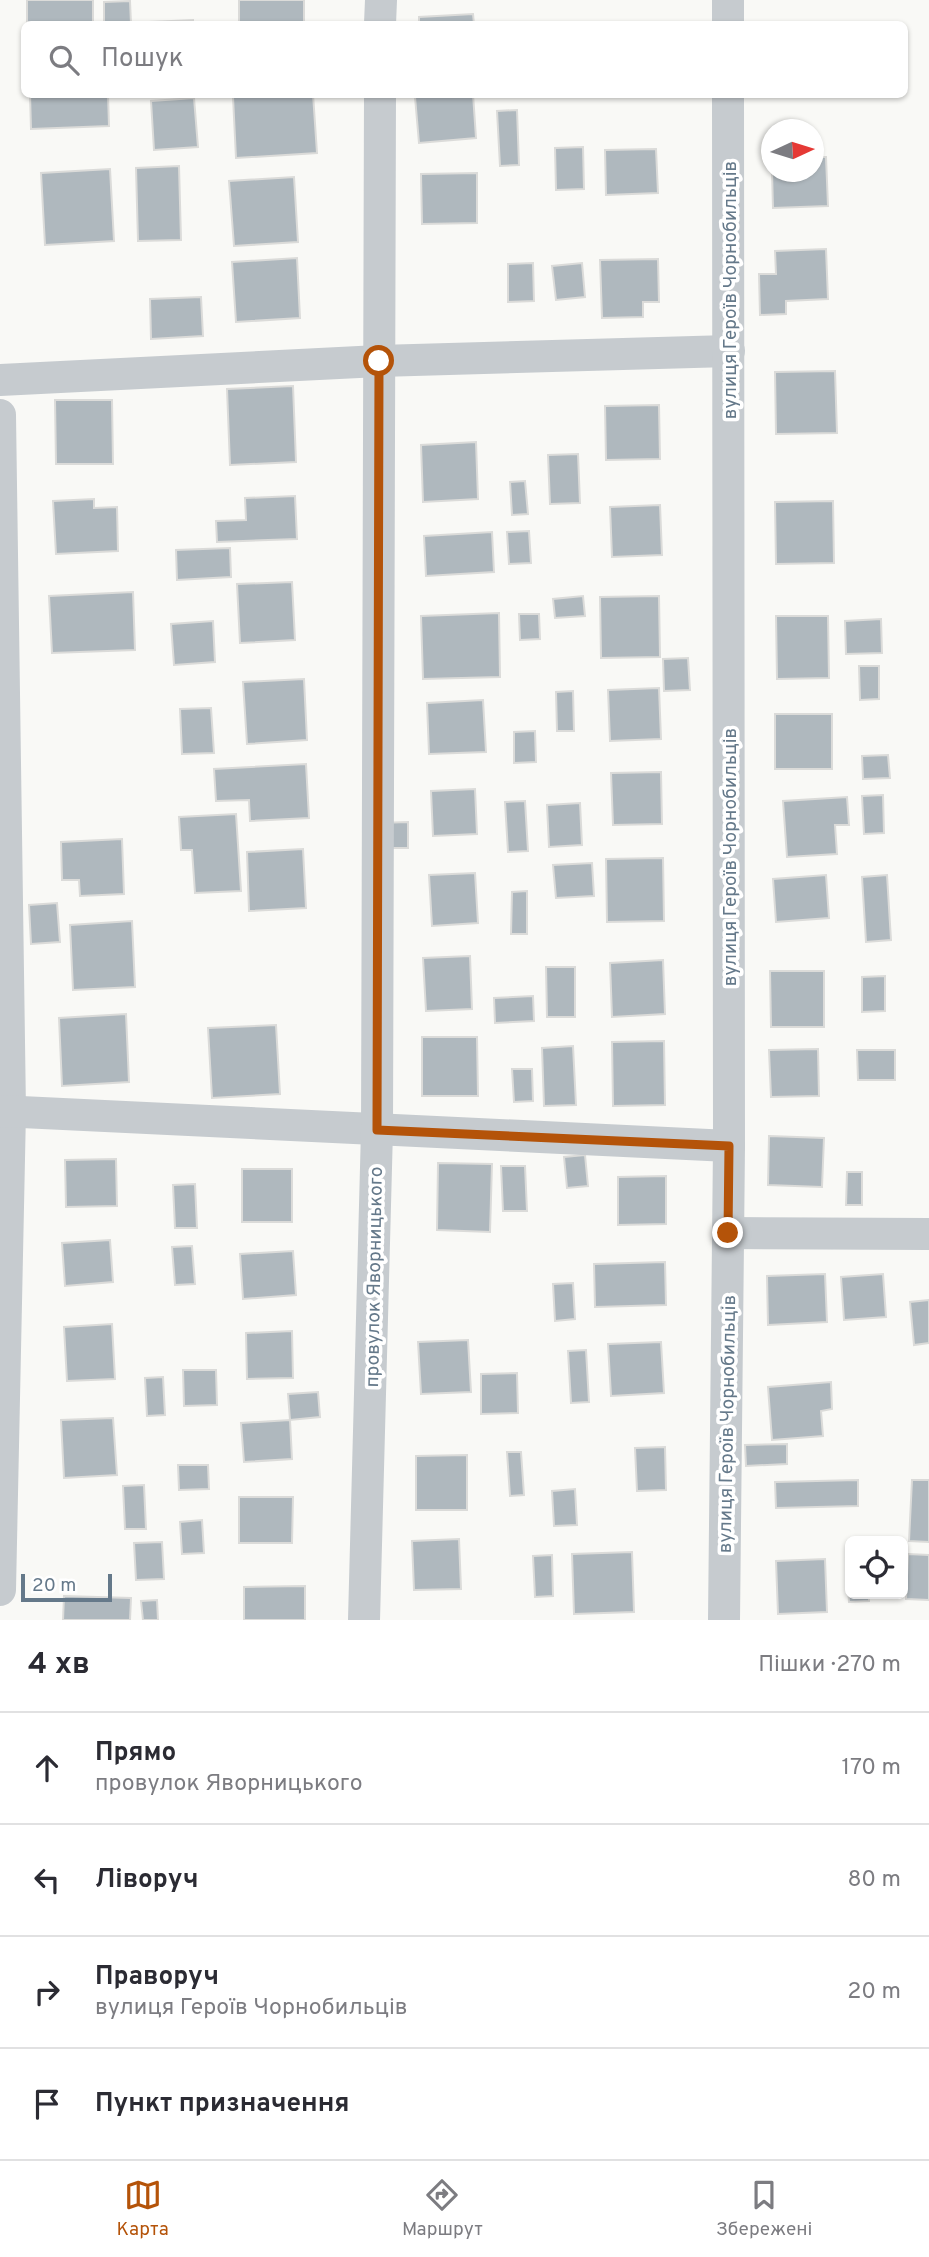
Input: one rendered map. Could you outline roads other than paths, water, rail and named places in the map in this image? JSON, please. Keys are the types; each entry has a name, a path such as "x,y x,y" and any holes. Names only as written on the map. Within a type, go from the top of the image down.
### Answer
{"street":[{"path":"380,21 381,0"},
{"path":"728,0 728,21"},
{"name":"провулок Яворницького","path":"364,1620 377,1130 380,98"},
{"name":"вулиця Героїв Чорнобильців","path":"724,1620 729,1146 728,98"},
{"path":"0,380 379,361 729,351"},
{"path":"0,415 5,1111 0,1590"},
{"path":"5,1111 729,1146"},
{"path":"728,1233 929,1234"}]}
